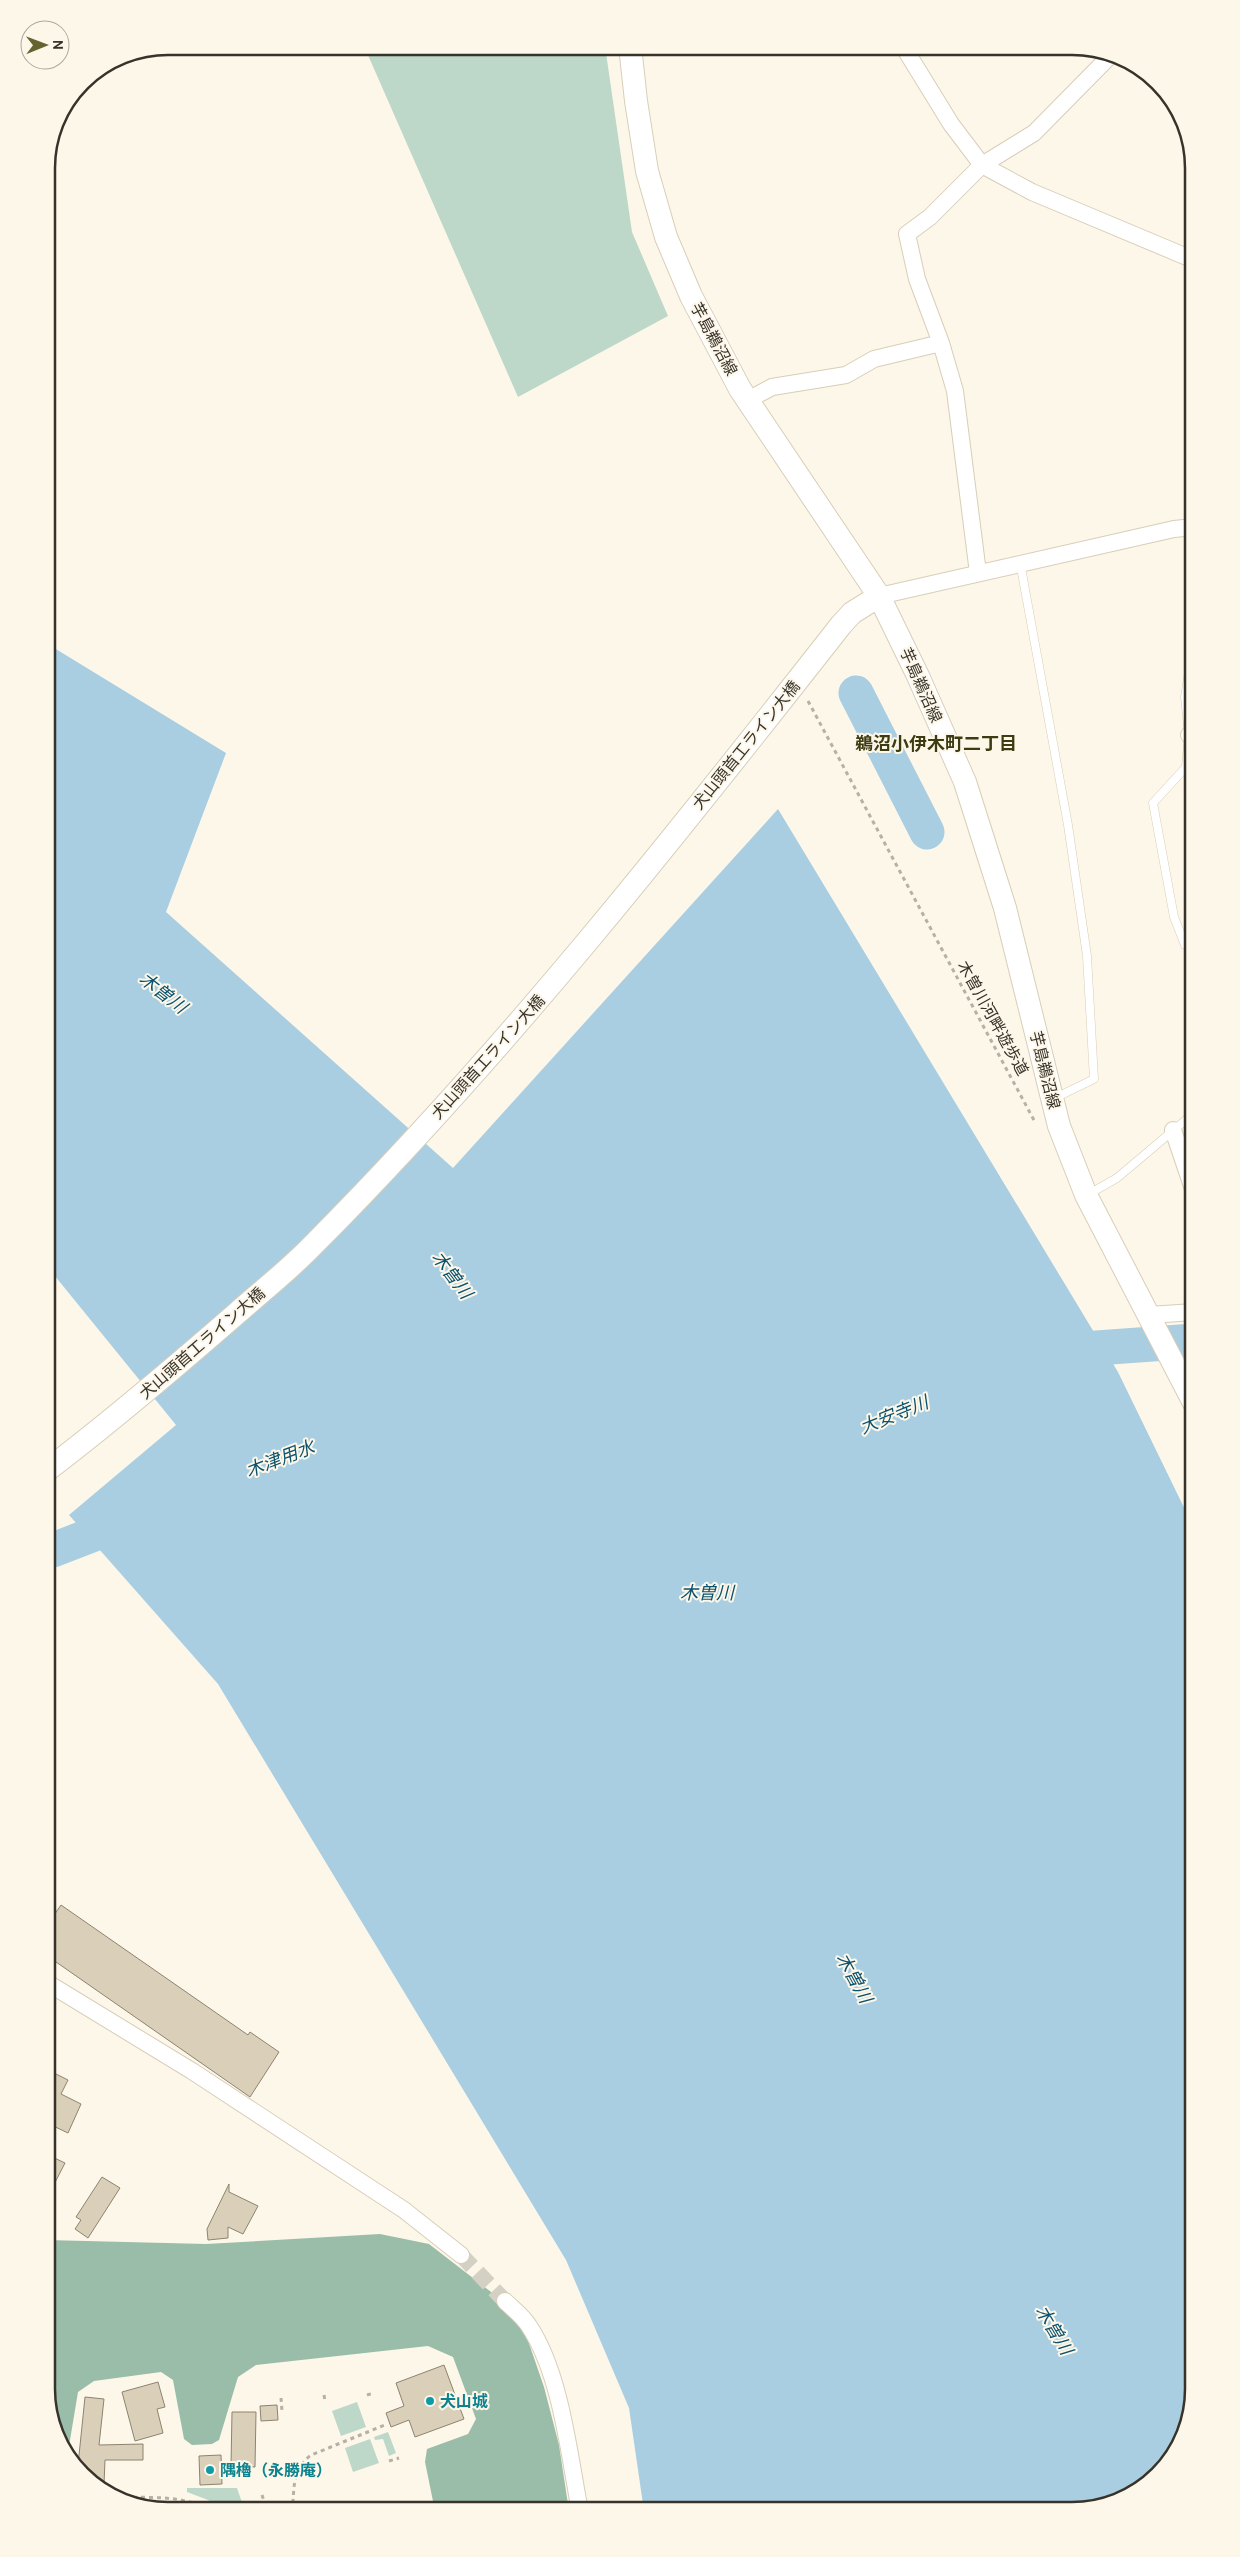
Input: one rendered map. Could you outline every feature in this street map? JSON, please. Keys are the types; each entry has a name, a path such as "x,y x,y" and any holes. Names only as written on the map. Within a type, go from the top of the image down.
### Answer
{"main road":[{"name":"芋島鵜沼線","path":"631,55 647,171 666,236 691,296 748,400 879,596 965,782 1005,908 1059,1126 1086,1195 1185,1386"},
{"name":"犬山頭首工ライン大橋","path":"55,1463 155,1386 312,1246 422,1131 542,996 749,742 852,612 879,596"}],"street":[{"path":"909,55 951,124 982,165 1032,192 1185,256"},
{"path":"978,573 955,392 941,343 917,279 906,234 930,217 982,165 1034,133 1106,60"},
{"path":"748,400 772,387 846,375 874,359 941,343"},
{"path":"879,596 1020,562 1185,528"},
{"path":"1173,1130 1185,1165"},
{"path":"1152,1320 1185,1314"},
{"path":"55,1987 192,2071 404,2210 460,2255"},
{"path":"505,2301 528,2324 549,2365 568,2445 578,2502"}],"lane":[{"path":"1020,562 1068,825 1088,975 1094,1079 1052,1099"},
{"path":"1185,769 1153,803 1174,917 1185,945"},
{"path":"1086,1195 1117,1178 1185,1120"}],"path":[{"name":"木曽川河畔遊歩道","path":"806,696 812,712 1036,1124"},
{"path":"367,2395 374,2393"},
{"path":"324,2395 324,2401"},
{"path":"281,2398 282,2411"},
{"path":"293,2502 296,2471 302,2462 312,2455 385,2426"},
{"path":"389,2461 399,2458"},
{"path":"245,2476 247,2472"},
{"path":"262,2495 264,2502"},
{"path":"140,2498 177,2499 191,2502"}],"green space":[{"path":"368,55 606,55 632,232 668,316 518,397"},
{"path":"380,2234 429,2244 495,2295 524,2329 544,2387 559,2445 568,2502 433,2502 425,2462 427,2449 468,2434 476,2419 453,2357 428,2346 256,2365 238,2377 219,2440 212,2444 192,2445 184,2439 173,2380 161,2372 94,2381 78,2392 69,2444 61,2425 55,2396 55,2240 206,2244"},
{"path":"357,2402 366,2427 341,2436 332,2411"},
{"path":"388,2432 396,2453 389,2456 383,2439 375,2440 374,2437"},
{"path":"370,2439 379,2463 353,2472 345,2448"},
{"path":"187,2488 237,2488 242,2502 211,2502 187,2492"}],"water":[{"name":"木曽川","path":"55,648 226,753 166,912 453,1168 778,809 1118,1372 1185,1510 1185,2396 1183,2411 1173,2439 1166,2452 1147,2474 1135,2483 1108,2496 1079,2502 643,2502 629,2408 566,2260 218,1684 69,1515 176,1425 55,1276"}],"building":[{"path":"61,1905 248,2035 250,2032 279,2052 250,2097 55,1961 55,1914"},
{"path":"55,2074 68,2080 61,2094 81,2104 68,2133 55,2127"},
{"path":"55,2158 65,2163 55,2182"},
{"path":"102,2177 120,2188 88,2238 75,2229 81,2220 76,2217"},
{"path":"229,2184 229,2192 258,2206 243,2234 228,2227 228,2238 208,2240 207,2229"},
{"name":"犬山城","path":"444,2365 464,2419 415,2437 409,2420 391,2427 386,2413 404,2406 396,2383"},
{"path":"158,2382 165,2407 157,2409 163,2433 135,2441 122,2392"},
{"path":"85,2397 104,2399 99,2445 143,2444 143,2460 105,2460 104,2482 79,2459"},
{"path":"277,2405 278,2420 261,2421 260,2406"},
{"path":"232,2412 256,2412 255,2467 231,2466"},
{"name":"隅櫓（永勝庵）","path":"221,2455 222,2484 200,2485 199,2456"}],"waterway":[{"path":"856,693 927,832"},
{"name":"大安寺川","path":"1055,1351 1185,1342"},
{"name":"木津用水","path":"55,1549 133,1519"}],"tunnel":[{"path":"461,2255 505,2301"}],"place":[{"name":"犬山城","path":"430,2401"},
{"name":"隅櫓（永勝庵）","path":"210,2470"}],"district":[{"name":"鵜沼小伊木町二丁目","path":"936,744"}]}
